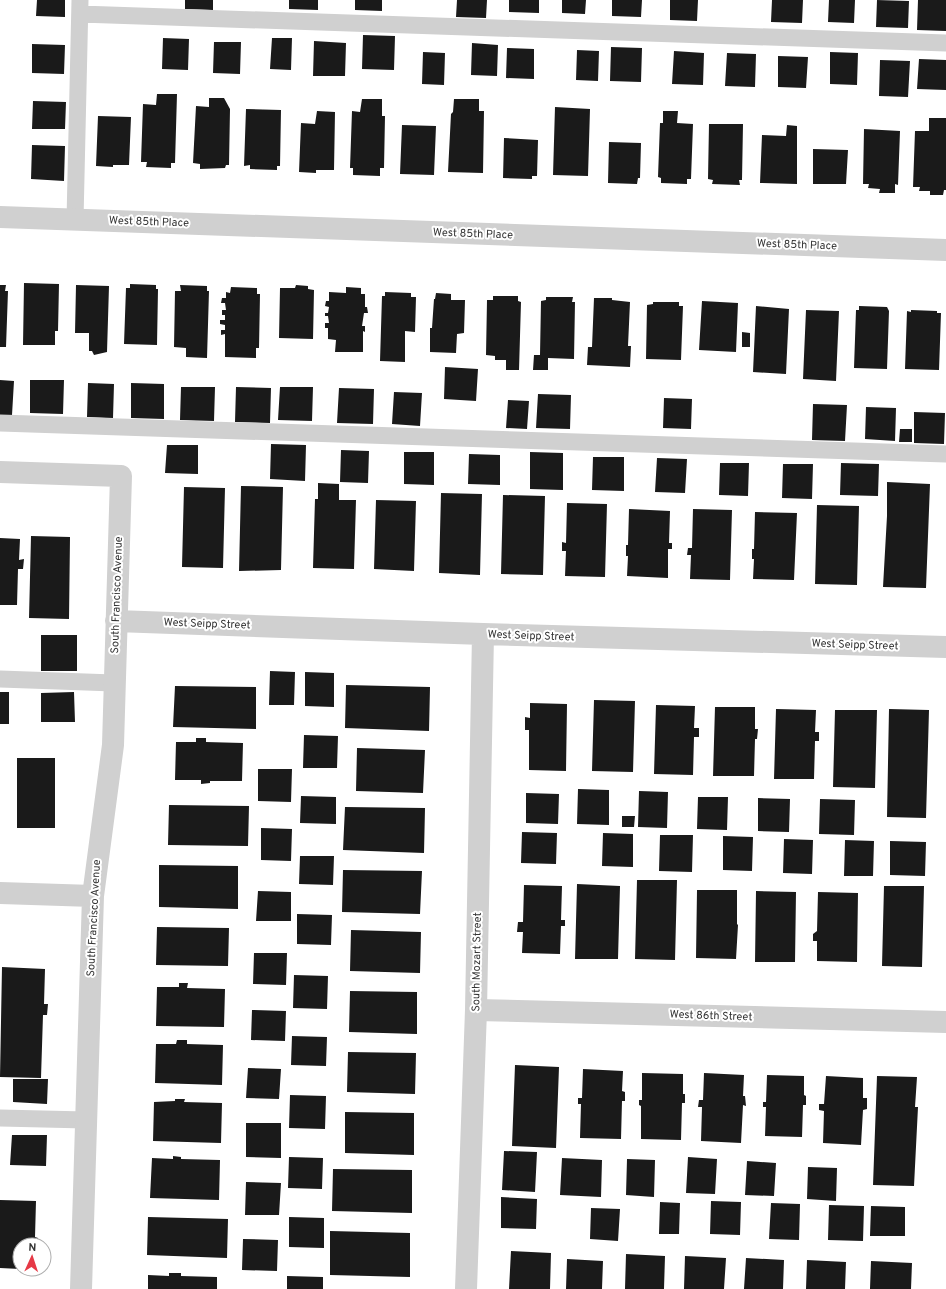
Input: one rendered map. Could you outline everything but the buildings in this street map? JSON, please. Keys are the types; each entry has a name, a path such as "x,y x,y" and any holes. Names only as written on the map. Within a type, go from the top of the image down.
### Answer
{"street":[{"name":"West 85th Place","path":"0,217 946,250"},
{"name":"South Francisco Avenue","path":"0,472 121,476 113,745 93,896 81,1289"},
{"name":"West Seipp Street","path":"116,621 946,648"},
{"name":"South Mozart Street","path":"466,1289 476,1010 483,634"},
{"path":"0,893 93,896"},
{"name":"West 86th Street","path":"476,1010 946,1022"}],"lane":[{"path":"75,220 80,7 946,43"},
{"path":"0,424 946,454"},
{"path":"0,679 114,683"},
{"path":"0,1118 86,1120"}]}
